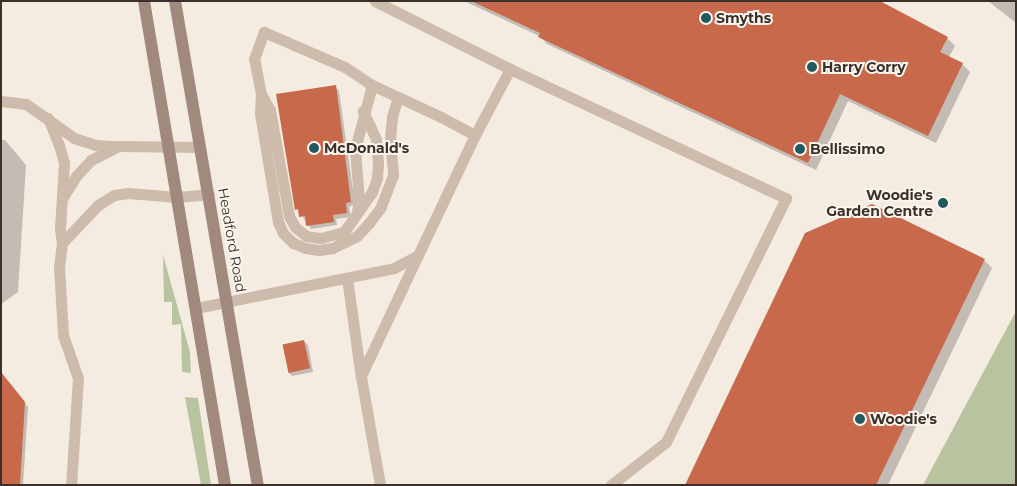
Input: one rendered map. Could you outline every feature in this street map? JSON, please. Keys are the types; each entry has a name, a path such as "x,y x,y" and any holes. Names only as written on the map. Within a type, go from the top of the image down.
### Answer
{"main road":[{"path":"144,1 225,485"},
{"name":"Headford Road","path":"175,1 228,301 258,485"}],"lane":[{"path":"375,1 510,68 786,198 666,442 611,485"},
{"path":"398,97 392,117 390,139 393,175 381,207 357,236 332,248 319,250 293,243 284,233 278,222 260,113 261,94 254,59 264,32 345,67 372,85 398,97 475,135"},
{"path":"360,377 475,135 510,68"},
{"path":"356,216 359,200 355,149 363,111 372,85"},
{"path":"261,94 270,110 289,216 295,227 306,236 321,238 344,232 372,192 377,178 376,139 363,111"},
{"path":"1,102 26,104 74,138 95,145 200,147"},
{"path":"48,118 59,145 64,164 60,229 62,243 59,267 63,335 78,378 71,485"},
{"path":"62,199 76,176 91,160 119,146"},
{"path":"62,243 98,205 114,194 128,193 177,197 209,194"},
{"path":"196,308 394,268 418,255"},
{"path":"347,278 360,377 380,485"}],"green space":[{"path":"163,255 190,352 191,373 182,372 181,324 172,325 172,302 164,302"},
{"path":"1016,311 1016,485 923,485"},
{"path":"185,397 198,398 211,485 201,485"}],"building":[{"path":"471,1 880,1 948,37 940,52 963,63 928,136 840,94 808,163 538,37 540,33"},
{"name":"McDonald's","path":"336,85 351,202 346,203 347,213 333,215 334,222 306,226 305,216 299,217 298,209 295,210 276,94"},
{"path":"872,204 985,259 876,485 685,485 805,233"},
{"path":"304,340 310,368 289,373 282,345"},
{"path":"1,372 25,402 20,485 1,485"}],"place":[{"name":"Smyths","path":"706,18"},
{"name":"Harry Corry","path":"812,67"},
{"name":"McDonald's","path":"314,148"},
{"name":"Bellissimo","path":"800,149"},
{"name":"Woodie's Garden Centre","path":"943,203"},
{"name":"Woodie's","path":"860,419"}]}
